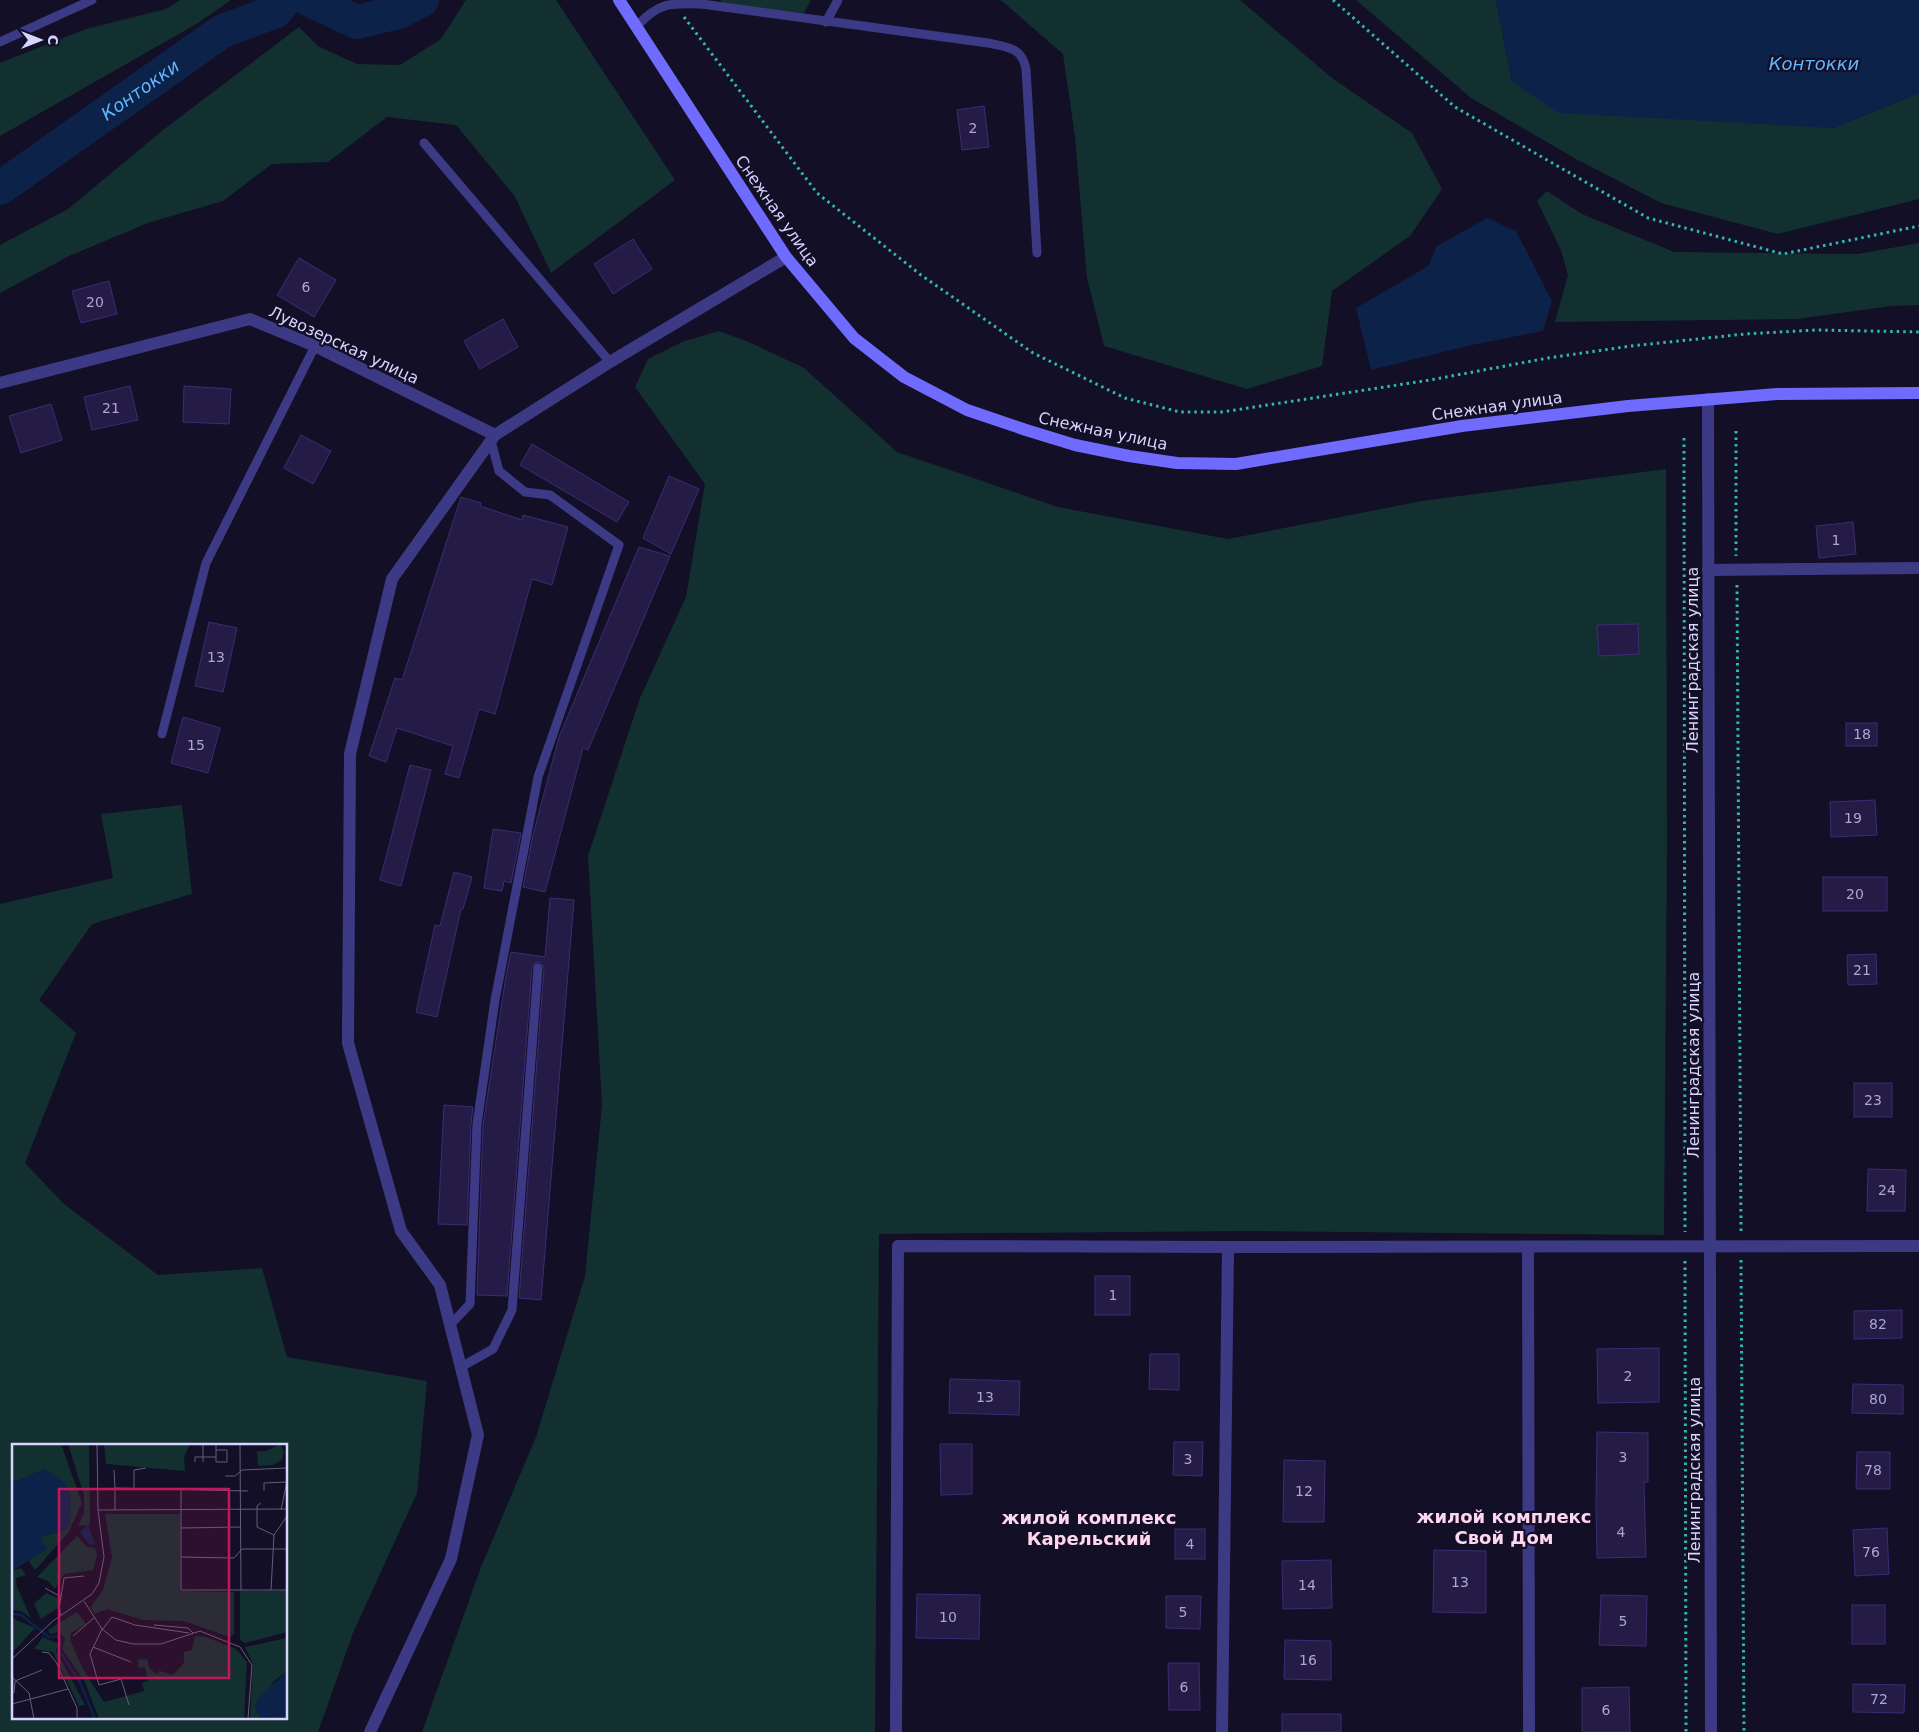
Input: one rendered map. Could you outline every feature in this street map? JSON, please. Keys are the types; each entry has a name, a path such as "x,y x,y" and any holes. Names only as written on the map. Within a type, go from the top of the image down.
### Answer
{"street":[{"name":"Снежная улица","path":"618,0 637,26 711,144 786,257 854,338 904,377 968,410 1026,430 1075,444 1129,456 1177,463 1236,464 1462,426 1628,406 1708,398 1777,394 1919,393"},
{"path":"370,1732 451,1559 478,1435 440,1285 402,1231 348,1043 350,754 392,579 493,438 610,362 786,257"},
{"name":"Лувозерская улица","path":"0,383 250,319 315,346 493,438"},
{"name":"Ленинградская улица","path":"1708,398 1711,1732"},
{"path":"1708,570 1919,568"},
{"path":"896,1732 898,1246 1919,1246"},
{"path":"1222,1732 1228,1247"},
{"path":"1528,1247 1529,1732"}],"lane":[{"path":"0,42 92,0"},
{"path":"826,22 838,0"},
{"path":"637,26 649,13 674,3 702,4 826,22 988,42 1008,47 1020,53 1026,68 1037,253"},
{"path":"424,143 610,362"},
{"path":"162,734 206,563 315,346"},
{"path":"450,1325 470,1304 477,1124 495,1000 538,777 618,545 550,495 525,492 499,471 493,438"},
{"path":"461,1367 494,1349 512,1310 538,968"}],"path":[{"path":"1333,0 1455,107 1648,218 1783,254 1919,226"},
{"path":"674,3 817,193 921,275 1033,353 1125,398 1180,412 1222,412 1430,380 1548,358 1631,346 1745,334 1815,330 1919,332"},
{"path":"1736,431 1744,1732"},
{"path":"1684,438 1686,1732"}],"green space":[{"path":"180,0 231,0 198,23 0,136 0,63 86,29 166,9"},
{"path":"466,0 556,0 675,180 551,273 514,195 456,125 387,117 328,162 272,164 223,201 148,223 69,256 0,293 0,245 68,209 163,130 299,27 318,46 357,64 400,65 441,39"},
{"path":"720,0 811,0 804,13 724,5"},
{"path":"998,0 1240,0 1332,78 1412,133 1442,189 1410,236 1332,291 1322,366 1247,389 1104,346 1087,278 1075,137 1063,54 1002,1"},
{"path":"1356,0 1496,0 1512,82 1833,128 1919,93 1919,199 1778,234 1661,203 1576,159 1471,98"},
{"path":"1547,191 1582,214 1674,252 1858,254 1919,243 1919,305 1891,306 1797,319 1555,322 1568,275 1561,250 1537,201"},
{"path":"719,331 749,342 804,368 897,452 1058,507 1228,539 1422,501 1666,469 1667,843 1664,1235 1247,1231 879,1234 875,1732 422,1732 481,1567 536,1437 585,1276 602,1105 588,856 640,698 686,597 705,484 635,387 648,359 682,342"},
{"path":"182,805 192,894 92,924 39,1000 76,1033 25,1163 64,1204 158,1275 262,1268 287,1357 427,1381 417,1493 353,1633 318,1732 0,1732 0,904 113,878 101,814"}],"water":[{"name":"Контокки","path":"1496,0 1919,0 1919,93 1833,128 1559,113 1512,82"},
{"path":"1487,218 1516,231 1552,301 1543,331 1467,346 1371,370 1356,308 1428,266 1437,246"}],"building":[{"path":"984,106 989,147 962,150 957,110"},
{"path":"633,239 652,269 613,294 594,264"},
{"path":"299,258 336,280 314,317 277,295"},
{"path":"109,281 117,314 81,323 72,291"},
{"path":"503,319 518,347 480,369 464,341"},
{"path":"130,386 138,420 92,430 84,397"},
{"path":"184,386 231,389 229,424 183,422"},
{"path":"51,404 62,440 21,453 9,416"},
{"path":"301,435 331,451 313,484 284,468"},
{"path":"532,444 629,502 617,522 520,465"},
{"path":"669,476 699,489 671,554 643,538"},
{"path":"461,497 481,503 480,506 522,520 523,515 568,527 552,585 532,579 495,714 479,709 459,778 445,774 453,746 397,728 386,762 369,756 395,678 402,680"},
{"path":"1853,522 1856,554 1819,558 1816,526"},
{"path":"639,547 670,556 588,750 583,748 545,892 523,887 533,835 559,737"},
{"path":"209,622 237,628 223,692 195,686"},
{"path":"1638,624 1639,654 1599,656 1597,625"},
{"path":"183,717 220,728 208,773 171,763"},
{"path":"1846,723 1877,723 1877,746 1846,746"},
{"path":"410,765 431,770 401,886 380,880"},
{"path":"1875,800 1877,835 1831,837 1830,802"},
{"path":"493,829 521,833 511,883 504,881 502,891 484,888"},
{"path":"454,872 472,877 463,909 461,909 437,1017 416,1012 435,925 440,926"},
{"path":"1823,877 1887,877 1887,911 1823,911"},
{"path":"550,898 574,900 541,1300 519,1298 544,968 539,962 535,963 532,968 507,1296 477,1295 483,1125 506,976 511,952 545,957"},
{"path":"1876,954 1877,984 1848,985 1847,955"},
{"path":"1854,1083 1892,1083 1892,1117 1854,1117"},
{"path":"444,1105 473,1107 467,1225 438,1224"},
{"path":"1868,1169 1906,1170 1905,1211 1867,1211"},
{"path":"1095,1276 1130,1276 1130,1315 1095,1315"},
{"path":"1902,1310 1902,1338 1854,1339 1854,1311"},
{"path":"1659,1348 1659,1402 1598,1403 1597,1349"},
{"path":"1150,1354 1179,1354 1179,1390 1149,1389"},
{"path":"950,1379 1020,1381 1019,1415 949,1413"},
{"path":"1853,1384 1903,1385 1903,1414 1852,1413"},
{"path":"1597,1432 1648,1433 1648,1482 1644,1482 1646,1557 1597,1558"},
{"path":"1174,1442 1203,1442 1202,1476 1173,1475"},
{"path":"940,1444 972,1444 972,1494 941,1495"},
{"path":"1857,1452 1890,1452 1890,1489 1856,1489"},
{"path":"1284,1460 1325,1461 1324,1522 1283,1522"},
{"path":"1887,1528 1889,1574 1855,1576 1853,1530"},
{"path":"1175,1529 1205,1529 1205,1559 1175,1559"},
{"path":"1434,1550 1486,1551 1486,1613 1433,1612"},
{"path":"1331,1560 1332,1608 1283,1609 1282,1561"},
{"path":"917,1594 980,1595 979,1639 916,1638"},
{"path":"1601,1595 1647,1596 1646,1646 1599,1645"},
{"path":"1166,1596 1201,1596 1200,1629 1166,1628"},
{"path":"1852,1605 1885,1605 1885,1644 1852,1644"},
{"path":"1285,1640 1331,1641 1331,1680 1284,1679"},
{"path":"1168,1663 1199,1663 1200,1710 1169,1710"},
{"path":"1853,1684 1905,1685 1904,1713 1853,1712"},
{"path":"1629,1687 1630,1732 1582,1732 1582,1688"},
{"path":"1282,1714 1341,1714 1341,1732 1282,1732"}],"waterway":[{"name":"Контокки","path":"0,188 221,32 276,11 285,0"},
{"name":"Контокки","path":"310,0 357,22 399,12 422,0"}],"district":[{"name":"жилой комплекс Свой Дом","path":"1504,1526"},
{"name":"жилой комплекс Карельский","path":"1089,1527"}]}
